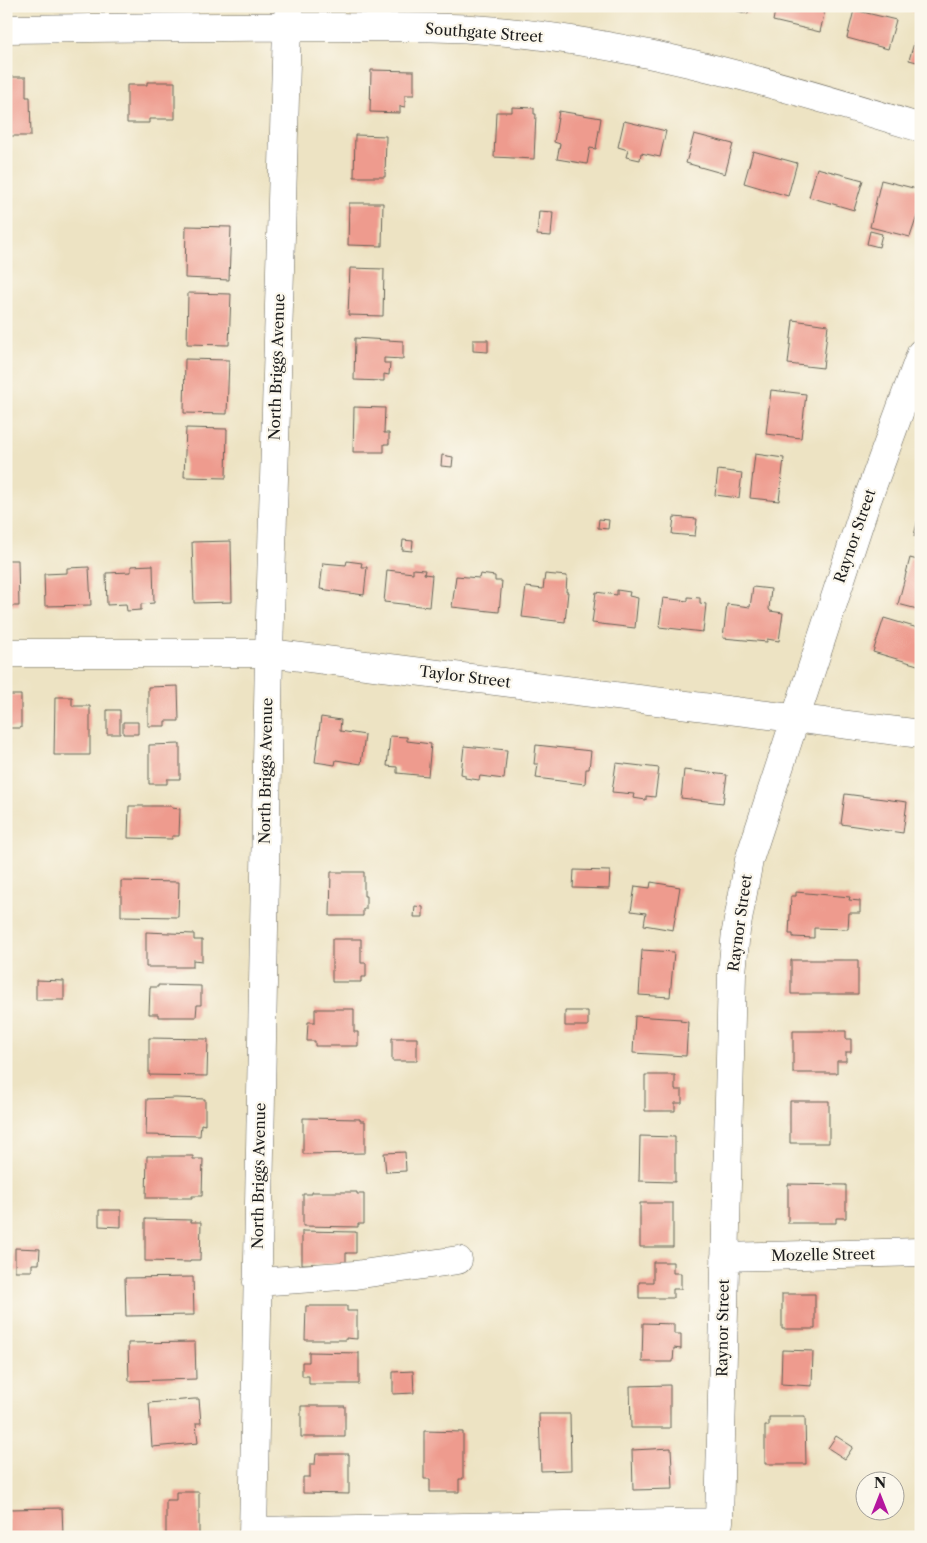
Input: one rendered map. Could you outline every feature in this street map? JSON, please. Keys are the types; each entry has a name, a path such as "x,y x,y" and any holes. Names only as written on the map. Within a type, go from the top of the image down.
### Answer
{"street":[{"name":"Southgate Street","path":"6,28 288,17 471,29 563,39 644,53 717,70 840,103 921,128"},
{"name":"North Briggs Avenue","path":"253,1534 269,653 288,17"},
{"name":"Raynor Street","path":"253,1534 719,1522 732,974 736,931 749,860 865,506 921,353"},
{"name":"Taylor Street","path":"6,653 269,653 921,734"},
{"name":"Mozelle Street","path":"725,1257 921,1252"},
{"path":"257,1282 355,1276 458,1260"}],"building":[{"path":"720,6 750,6 748,14"},
{"path":"776,6 826,6 820,32 773,21"},
{"path":"895,6 915,6 914,12"},
{"path":"854,10 896,20 888,49 847,38"},
{"path":"917,33 921,35 921,63 909,60"},
{"path":"371,70 414,71 414,95 405,95 405,107 400,106 400,113 370,112"},
{"path":"6,77 26,77 26,97 30,97 31,136 6,136"},
{"path":"147,82 175,82 175,119 149,119 149,123 127,123 127,85 147,85"},
{"path":"512,107 534,108 534,114 536,114 534,159 494,157 496,112 512,112"},
{"path":"559,111 601,118 596,149 590,148 587,164 557,159 560,144 554,142"},
{"path":"624,121 666,131 660,157 641,153 640,160 626,157 628,150 618,147"},
{"path":"694,134 733,144 725,174 686,163"},
{"path":"355,135 386,136 385,177 354,177"},
{"path":"753,151 797,163 788,196 744,183"},
{"path":"817,168 863,180 854,210 809,197"},
{"path":"881,180 921,190 921,204 910,237 870,227"},
{"path":"349,203 383,203 382,246 348,245"},
{"path":"539,211 553,212 551,236 537,235"},
{"path":"186,226 231,227 229,280 185,278"},
{"path":"870,231 882,234 879,247 867,244"},
{"path":"350,268 384,269 383,316 348,315"},
{"path":"188,293 231,294 229,345 187,344"},
{"path":"793,320 828,325 823,368 788,364"},
{"path":"355,338 403,341 403,359 384,358 384,363 390,363 389,375 384,374 384,381 354,380"},
{"path":"473,340 488,340 488,352 473,351"},
{"path":"185,359 229,360 227,414 184,413"},
{"path":"771,390 806,394 801,438 766,434"},
{"path":"354,407 385,408 384,433 389,433 389,444 384,444 384,452 353,452"},
{"path":"186,428 227,429 226,478 184,477"},
{"path":"755,454 784,458 779,501 750,498"},
{"path":"442,455 453,457 452,467 441,466"},
{"path":"718,470 742,473 739,498 715,495"},
{"path":"921,510 921,538 914,536"},
{"path":"674,517 697,519 695,536 672,534"},
{"path":"599,519 609,520 608,529 598,528"},
{"path":"403,540 413,541 412,551 402,550"},
{"path":"231,541 232,602 194,603 192,542"},
{"path":"910,558 921,561 921,610 898,604"},
{"path":"6,560 18,560 19,606 6,606"},
{"path":"347,561 362,563 361,567 367,567 364,595 320,589 323,563 346,565"},
{"path":"153,565 154,603 141,604 141,610 127,611 126,604 107,605 106,573 131,572 131,566"},
{"path":"89,567 91,605 45,606 44,574 67,573 67,568"},
{"path":"413,569 425,570 424,574 432,575 429,607 384,602 387,570 413,573"},
{"path":"480,574 495,576 495,581 502,581 499,612 452,607 456,576 479,578"},
{"path":"545,574 567,576 566,592 568,592 565,622 522,617 526,587 543,589"},
{"path":"753,587 771,589 770,611 783,613 779,641 767,639 767,642 723,638 727,604 750,607"},
{"path":"617,590 630,592 629,596 638,598 635,628 592,623 596,592 617,595"},
{"path":"688,597 700,598 700,603 706,604 703,632 659,627 663,598 688,601"},
{"path":"884,618 921,629 921,666 873,652"},
{"path":"178,686 179,721 165,721 165,726 148,726 148,687"},
{"path":"6,695 21,695 21,728 6,728"},
{"path":"55,697 72,697 72,706 90,706 90,755 54,755"},
{"path":"107,710 120,710 120,734 107,734"},
{"path":"321,717 341,720 340,731 365,735 361,764 336,760 335,765 315,762"},
{"path":"123,722 138,722 138,734 123,734"},
{"path":"390,736 407,737 407,741 431,744 428,776 397,773 397,767 387,766"},
{"path":"180,744 180,779 167,779 167,784 149,784 149,745"},
{"path":"536,745 591,751 589,769 586,769 585,784 536,778 538,764 534,764"},
{"path":"464,746 507,750 504,779 480,776 479,780 465,778 465,775 461,774"},
{"path":"616,763 659,768 655,797 646,796 646,800 633,798 634,794 612,792"},
{"path":"684,770 727,775 723,803 681,798"},
{"path":"845,794 907,802 903,833 841,824"},
{"path":"129,806 172,806 172,808 180,809 179,836 172,836 172,839 128,838"},
{"path":"574,870 610,871 609,889 573,888"},
{"path":"331,872 364,872 366,909 363,909 363,916 330,916"},
{"path":"121,881 179,882 178,917 121,916"},
{"path":"651,882 680,887 673,930 644,925 646,913 631,911 635,886 650,888"},
{"path":"796,892 850,897 849,900 860,901 860,913 849,913 848,929 814,928 814,938 793,937 793,934 789,934 791,896 796,896"},
{"path":"415,906 423,907 423,917 414,917"},
{"path":"146,932 194,934 194,940 202,940 202,961 193,960 193,967 146,967"},
{"path":"332,939 361,939 361,963 366,963 366,977 361,977 361,982 332,982"},
{"path":"642,950 674,952 670,997 639,995"},
{"path":"791,960 858,960 858,994 791,994"},
{"path":"36,980 64,981 64,1000 36,1000"},
{"path":"158,985 201,986 201,1005 197,1005 196,1017 158,1017 158,1014 149,1014 150,987 158,987"},
{"path":"315,1009 354,1009 354,1032 358,1032 358,1046 315,1046 315,1041 307,1041 308,1022 315,1022"},
{"path":"565,1011 588,1011 588,1026 565,1026"},
{"path":"635,1016 681,1019 680,1021 688,1022 686,1056 633,1053"},
{"path":"793,1031 846,1031 846,1039 851,1039 851,1052 846,1052 846,1061 837,1061 837,1073 793,1073"},
{"path":"149,1038 208,1039 207,1076 149,1075"},
{"path":"392,1038 417,1038 417,1061 392,1061"},
{"path":"645,1075 675,1075 675,1090 682,1090 682,1103 675,1103 675,1111 645,1111"},
{"path":"147,1099 205,1099 205,1125 201,1124 200,1136 146,1135"},
{"path":"790,1101 829,1101 829,1143 790,1143"},
{"path":"303,1118 360,1119 360,1121 365,1121 365,1153 303,1154"},
{"path":"640,1136 675,1137 675,1182 639,1181"},
{"path":"405,1152 406,1171 386,1172 384,1153"},
{"path":"147,1156 193,1156 193,1159 203,1159 202,1196 192,1196 192,1198 146,1198"},
{"path":"788,1184 846,1185 846,1218 836,1218 836,1223 788,1223"},
{"path":"312,1192 357,1192 357,1194 364,1194 364,1224 358,1224 358,1227 303,1226 303,1194 312,1194"},
{"path":"640,1203 673,1203 673,1247 640,1247"},
{"path":"99,1210 121,1210 121,1227 99,1226"},
{"path":"145,1219 201,1222 200,1260 190,1260 190,1262 145,1261"},
{"path":"302,1231 356,1232 356,1253 346,1253 346,1264 302,1264"},
{"path":"15,1248 40,1249 39,1264 32,1264 32,1271 15,1271"},
{"path":"653,1262 673,1262 673,1273 681,1273 681,1289 673,1289 673,1298 639,1298 639,1282 653,1282"},
{"path":"193,1277 194,1315 126,1316 125,1278"},
{"path":"782,1294 815,1294 815,1329 782,1329"},
{"path":"306,1306 347,1306 347,1311 357,1311 357,1339 305,1340"},
{"path":"643,1323 674,1324 674,1334 681,1334 681,1349 674,1348 673,1362 642,1362"},
{"path":"195,1342 196,1379 129,1381 128,1343"},
{"path":"782,1350 813,1351 812,1386 781,1384"},
{"path":"309,1352 359,1353 359,1384 309,1384 309,1376 302,1376 302,1362 309,1362"},
{"path":"413,1371 414,1393 393,1394 393,1372"},
{"path":"670,1385 670,1428 631,1428 630,1386"},
{"path":"199,1399 201,1423 196,1423 198,1443 152,1447 149,1403"},
{"path":"301,1406 345,1406 345,1437 301,1437"},
{"path":"539,1414 570,1414 571,1470 541,1471"},
{"path":"769,1417 805,1417 806,1464 765,1464 765,1426 769,1426"},
{"path":"424,1431 463,1432 463,1479 459,1479 459,1492 430,1492 430,1479 424,1479"},
{"path":"836,1436 853,1447 845,1459 828,1448"},
{"path":"671,1448 673,1489 633,1490 632,1450"},
{"path":"316,1454 349,1454 349,1494 303,1493 303,1477 310,1477 310,1464 315,1464"},
{"path":"176,1492 199,1492 199,1537 166,1537 166,1500 176,1500"},
{"path":"62,1508 63,1535 9,1536 8,1509"}]}
